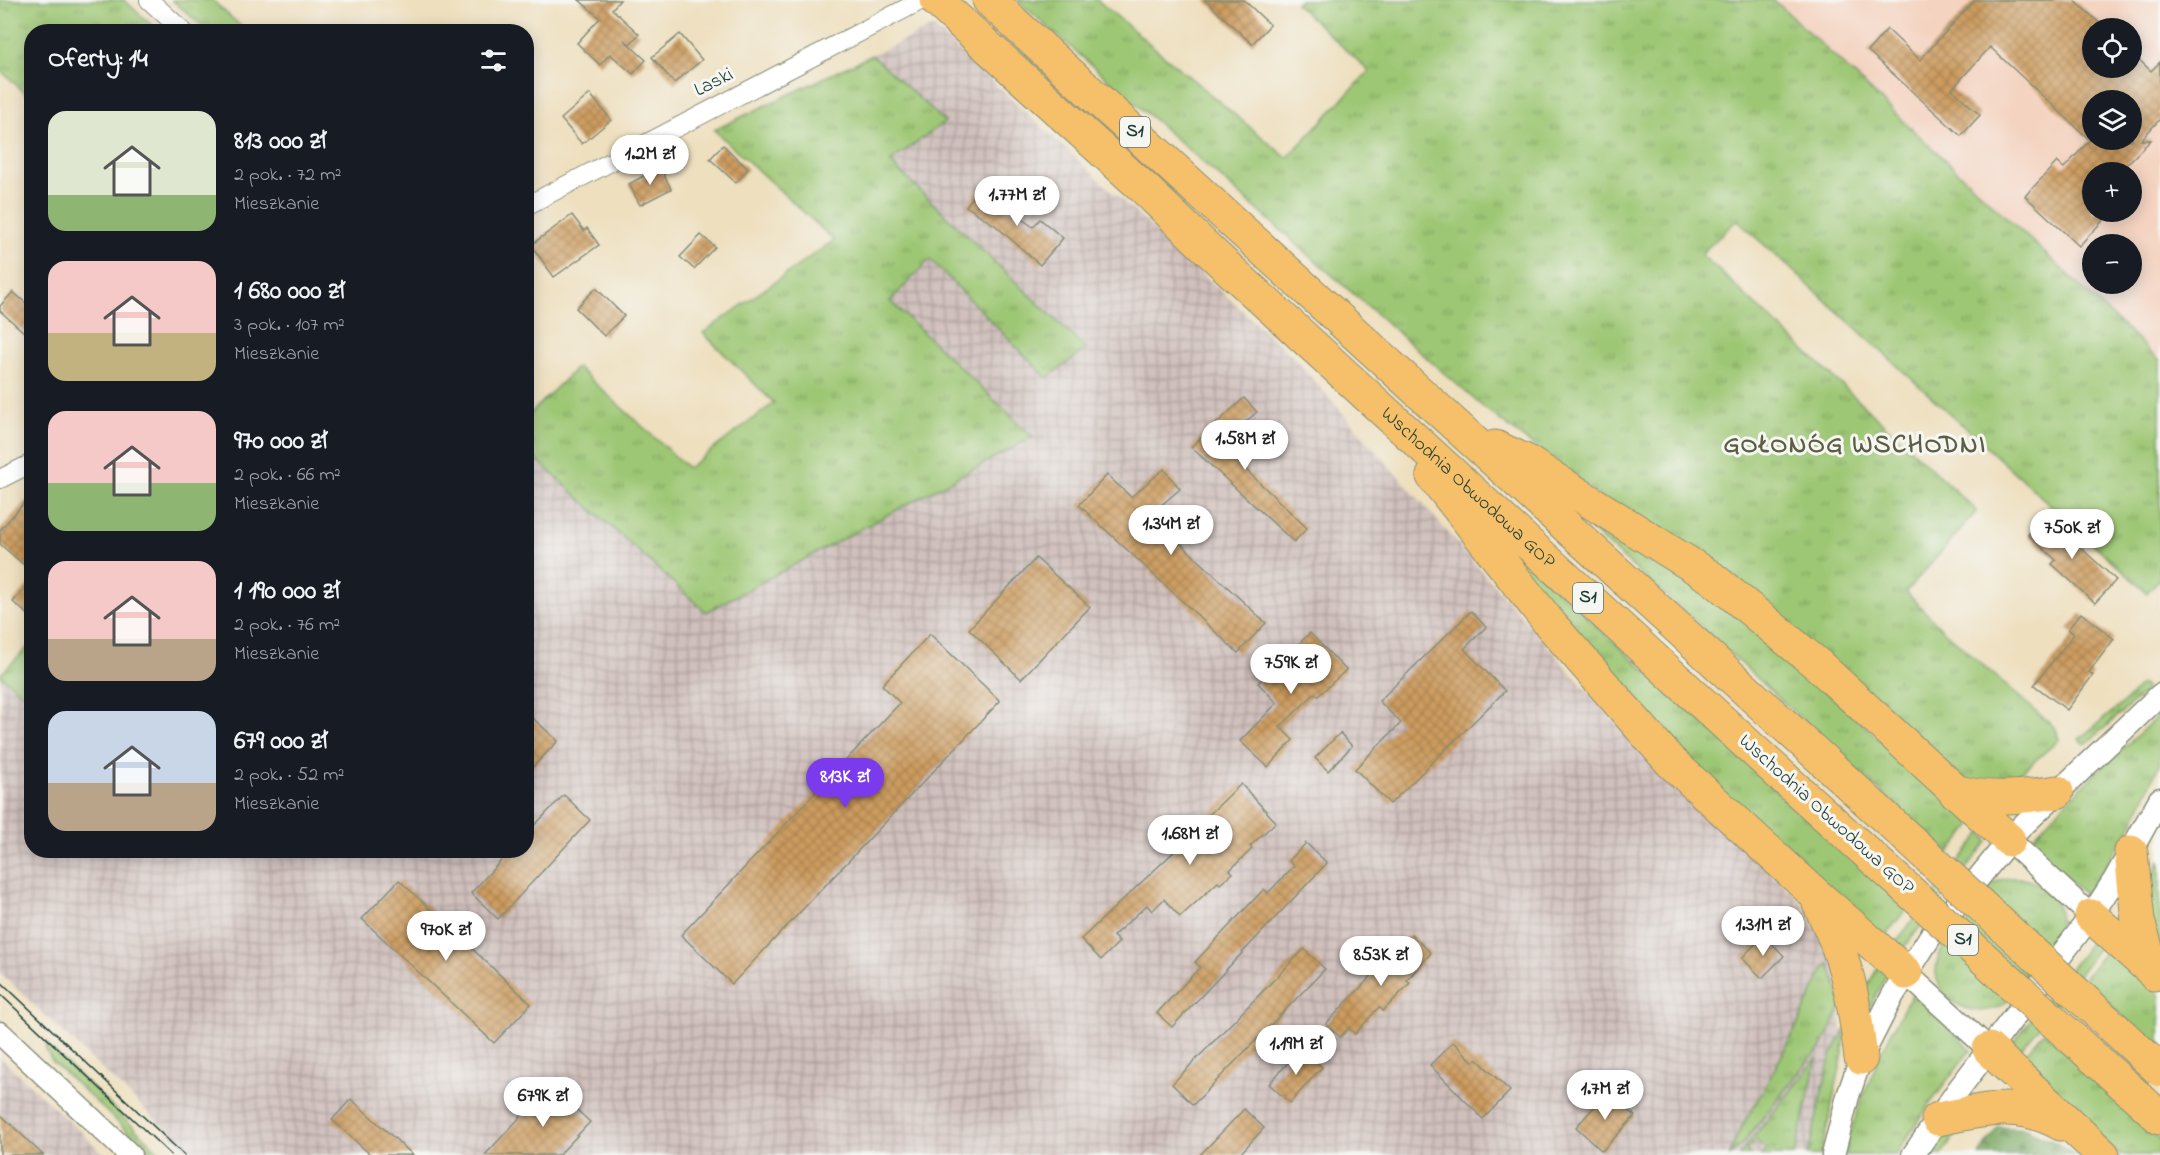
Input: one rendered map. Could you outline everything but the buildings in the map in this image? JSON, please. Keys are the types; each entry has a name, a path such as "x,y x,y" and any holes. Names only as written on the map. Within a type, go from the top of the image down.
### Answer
{"highway":[{"name":"Wschodnia Obwodowa GOP","path":"936,0 2151,1110"},
{"name":"Wschodnia Obwodowa GOP","path":"989,0 2160,1070"},
{"path":"1393,418 1445,493 1551,626 1670,761 1813,892 1906,973"},
{"path":"1463,433 1524,460 1712,578 1817,664 2009,840"},
{"path":"1954,791 1988,798 2022,797 2057,792"},
{"path":"2131,852 2138,921 2157,976"},
{"path":"1813,892 1848,971 1862,1058"},
{"path":"2091,916 2157,976"},
{"path":"1989,1049 2093,1145"},
{"path":"1938,1119 1979,1111 2014,1108 2040,1114 2093,1145"}],"street":[{"path":"149,0 175,24"},
{"name":"Laski","path":"534,202 922,0"},
{"path":"0,479 24,467"},
{"path":"1833,1155 1848,1096 1862,1058 1906,973 1954,906 2009,840 2160,695"},
{"path":"1913,1155 1989,1049 2091,916 2131,852 2160,799"},
{"path":"2009,840 2091,916"},
{"path":"1906,973 1989,1049"},
{"path":"0,1033 130,1155"}],"shaded area":[{"path":"1774,0 2160,0 2160,361 2088,294 2142,294 2142,234 2082,234 2082,288"},
{"path":"933,27 1296,360 1611,718 1802,903 1837,968 1843,1054 1821,1155 193,1155 0,973 1,674 24,695 24,858 534,858 534,457 707,612 1032,437 890,301 931,259 1046,378 1085,349 890,161 945,122 872,55"},
{"path":"0,1057 105,1155 0,1155"}],"green space":[{"path":"0,0 124,0 150,24 24,24 24,92 0,70"},
{"path":"172,0 212,0 238,24 200,24"},
{"path":"1017,0 1097,0 1287,158 1369,71 1296,4 1300,0 1774,0 2082,288 2082,294 2088,294 2160,361 2160,578 2147,593 1737,220 1701,254 1977,511 1906,592 1944,631 2056,729 2059,740 1999,791 1980,790 1483,407"},
{"path":"872,55 945,122 890,162 1086,349 1047,378 930,259 890,301 1033,437 706,612 534,457 534,410 577,367 688,468 774,403 703,333 834,240 714,130"},
{"path":"1560,495 1754,626 1973,824 1948,854 1693,619 1557,501"},
{"path":"1519,556 1907,908 1883,939 1690,764 1517,564"},
{"path":"24,651 24,695 0,675"},
{"path":"2141,684 2146,687 2145,692 2086,744 2082,743 2079,739 2128,699"},
{"path":"2160,714 2160,763 2133,823 2088,892 2084,894 2028,842 2072,796"},
{"path":"1982,832 1988,841 1901,951 1892,947"},
{"path":"2160,860 2160,957 2141,897"},
{"path":"2021,878 2041,886 2054,899 2060,917 2053,943 2005,1003 1982,1011 1958,1005 1945,994 1938,983 1937,960 1942,949 1955,929 1991,886 2004,879"},
{"path":"2094,938 2103,942 2038,1029 2014,1057 2008,1049"},
{"path":"2108,947 2160,995 2160,1052 2084,979"},
{"path":"1829,964 1843,1004 1820,1050 1811,1057 1743,1143 1730,1155 1741,1128 1781,1056 1824,968"},
{"path":"1880,964 1888,972 1868,1011 1863,993"},
{"path":"1914,995 1971,1049 1924,1112 1896,1155 1844,1155 1863,1097 1887,1040 1906,1004"},
{"path":"1845,1029 1843,1054 1821,1155 1808,1155 1830,1058"},
{"path":"2044,1032 2160,1140 2160,1155 2119,1155 2019,1061"},
{"path":"46,1042 163,1155 153,1155 53,1062 46,1050"},
{"path":"1817,1058 1795,1155 1761,1155 1766,1149 1756,1140 1746,1150 1751,1155 1739,1155"},
{"path":"1963,1125 1941,1155 1930,1155 1942,1139"},
{"path":"1998,1127 2026,1129 2075,1155 1979,1155"}],"tram line":[{"path":"0,981 184,1155"},
{"path":"0,994 171,1155"}],"district":[{"name":"GOŁONÓG WSCHODNI","path":"1855,446"}]}
